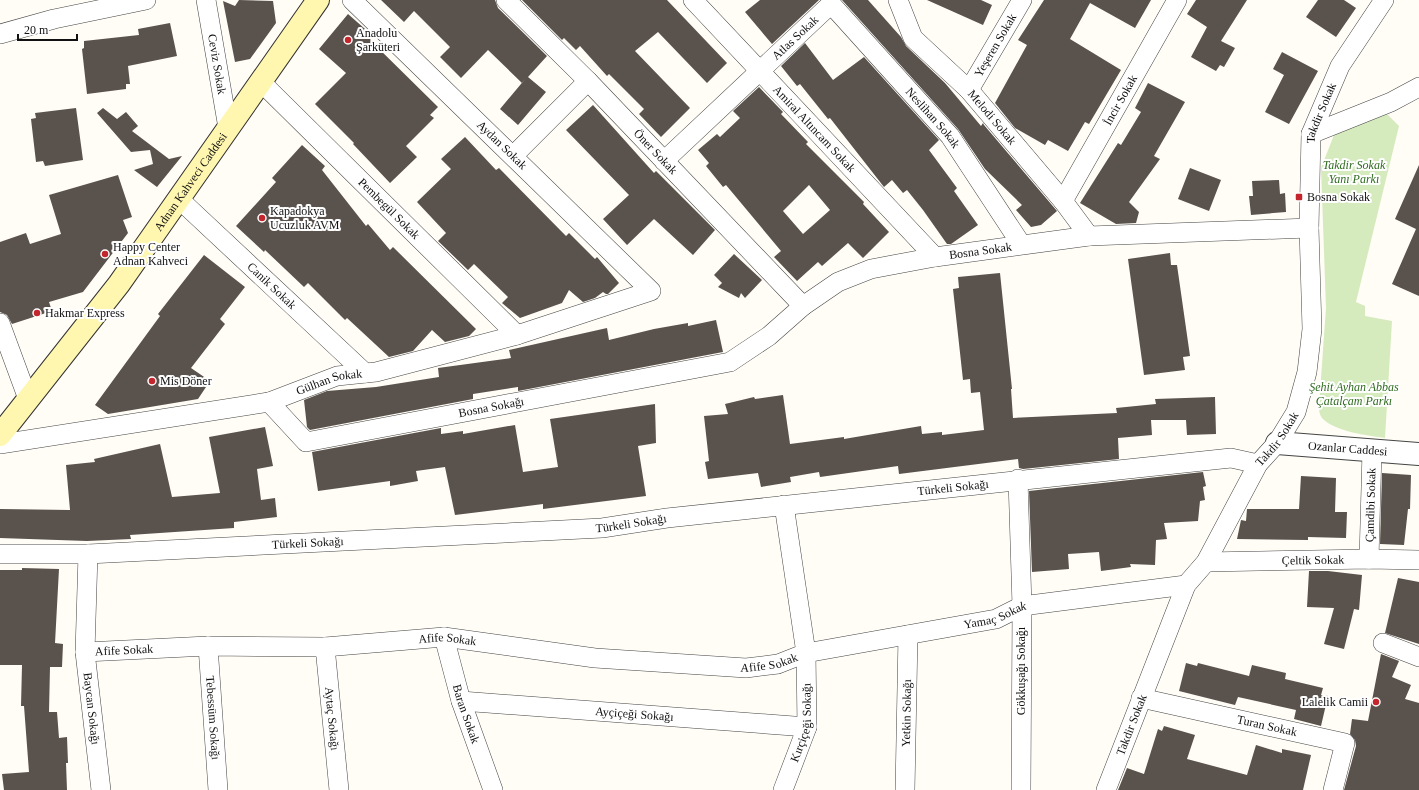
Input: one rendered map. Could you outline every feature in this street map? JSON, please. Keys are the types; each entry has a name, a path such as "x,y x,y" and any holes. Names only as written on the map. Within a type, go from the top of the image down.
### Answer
{"main road":[{"name":"Adnan Kahveci Caddesi","path":"0,435 119,284 318,0"}],"street":[{"path":"0,34 99,5 146,0"},
{"name":"Ceviz Sokak","path":"206,0 228,128"},
{"name":"Aydan Sokak","path":"352,0 651,291"},
{"name":"Öner Sokak","path":"506,0 588,81 803,306"},
{"name":"Amiral Altıncam Sokak","path":"693,0 935,257"},
{"name":"Melodi Sokak","path":"898,0 913,38 969,90 1063,201 1089,236"},
{"name":"Yeşeren Sokak","path":"969,90 1022,0"},
{"name":"İncir Sokak","path":"1063,201 1177,0"},
{"name":"Takdir Sokak","path":"1106,790 1186,585 1206,562 1258,464 1277,444 1296,412 1308,372 1312,329 1309,228 1311,134 1340,66 1384,0"},
{"name":"Atlas Sokak","path":"664,162 831,4"},
{"name":"Neslihan Sokak","path":"831,4 950,136 1021,244"},
{"path":"513,156 588,81"},
{"name":"Pembegül Sokak","path":"261,82 517,335"},
{"path":"1311,134 1391,102 1419,87"},
{"name":"Canik Sokak","path":"179,199 365,373"},
{"name":"Bosna Sokak","path":"730,362 769,336 803,306 838,282 871,269 935,257 1021,244 1089,236 1309,228"},
{"name":"Gülhan Sokak","path":"0,444 269,402 337,376 376,372 517,335 651,291"},
{"path":"0,323 28,399"},
{"name":"Bosna Sokağı","path":"269,402 306,442 730,362"},
{"name":"Ozanlar Caddesi","path":"1277,444 1419,454"},
{"name":"Çamdibi Sokak","path":"1369,559 1372,451"},
{"name":"Türkeli Sokağı","path":"0,554 88,554 602,528 667,518 1018,479 1231,458 1258,464"},
{"name":"Gökkuşağı Sokağı","path":"1018,479 1022,606 1021,790"},
{"name":"Kırçiçeği Sokağı","path":"783,790 807,726 806,653 784,505"},
{"name":"Baycan Sokağı","path":"88,554 85,652 101,790"},
{"name":"Çeltik Sokak","path":"1206,562 1369,559 1419,560"},
{"name":"Yamaç Sokak","path":"806,653 996,619 1022,606 1186,585"},
{"name":"Yetkin Sokağı","path":"905,790 908,635"},
{"name":"Afife Sokak","path":"85,652 208,646 325,647 444,637 595,658 746,668 778,664 806,653"},
{"name":"Baran Sokak","path":"444,637 461,701 494,790"},
{"path":"1383,643 1419,657"},
{"name":"Tebessüm Sokağı","path":"208,646 218,790"},
{"name":"Aytaç Sokağı","path":"325,647 339,790"},
{"name":"Turan Sokak","path":"1141,698 1345,743 1333,790"},
{"name":"Ayçiçeği Sokağı","path":"461,701 807,726"}],"green space":[{"path":"1387,114 1399,126 1356,302 1365,306 1365,316 1392,321 1385,438 1343,430 1327,423 1320,414 1319,406 1326,308 1321,168 1334,135"}],"building":[{"path":"239,0 273,1 276,23 250,59 235,62 223,1 235,6"},
{"path":"381,0 495,0 498,8 547,56 528,77 546,92 518,125 500,109 522,83 488,50 461,78 440,57 450,47 414,11 404,22"},
{"path":"522,0 667,0 727,63 707,83 658,32 635,51 690,108 661,137 639,114 644,109 609,74 607,76 580,46 576,50 564,38 562,40"},
{"path":"760,0 819,0 772,44 745,12"},
{"path":"842,0 868,0 901,37 906,46 945,83 981,126 983,123 1057,211 1041,225 1031,227 1016,210 1022,205 985,169 958,129"},
{"path":"927,0 981,0 992,5 983,25"},
{"path":"1044,0 1151,0 1135,28 1090,3 1070,39 1121,70 1089,124 1085,122 1068,151 1048,140 1045,145 1015,128 995,103 1027,45 1018,40"},
{"path":"1196,0 1247,0 1221,41 1235,48 1224,67 1220,65 1216,71 1191,57 1207,27 1187,14"},
{"path":"1318,0 1344,0 1356,8 1336,37 1306,17"},
{"path":"348,14 373,36 370,40 438,107 430,115 434,118 406,146 417,157 390,183 353,144 354,143 315,104 346,73 319,49"},
{"path":"170,23 177,56 128,66 130,84 126,84 126,89 87,94 82,49 84,48 84,41 139,35 138,29"},
{"path":"805,43 833,80 864,57 939,140 929,150 957,188 954,191 978,225 951,244 947,244 907,190 903,193 892,180 884,187 830,118 828,119 800,84 797,86 781,66"},
{"path":"1282,52 1318,71 1289,124 1265,112 1284,75 1273,69"},
{"path":"1148,83 1185,102 1154,156 1160,159 1129,202 1139,212 1136,223 1116,224 1080,203 1118,143 1121,145 1141,112 1135,108"},
{"path":"759,87 783,112 781,114 808,142 806,144 864,202 863,204 889,232 863,258 848,243 822,266 818,262 797,281 774,257 781,251 726,185 723,187 706,166 709,163 698,150 717,134 720,137 740,118 733,111","holes":["809,185 830,210 803,234 783,211"]},
{"path":"593,105 654,173 656,171 715,230 693,255 654,219 627,245 603,219 629,195 566,130"},
{"path":"76,108 83,160 45,166 43,161 36,162 31,119 36,118 35,113"},
{"path":"103,108 117,119 126,112 138,126 132,131 169,159 182,156 157,187 134,170 153,164 150,150 131,152 97,113"},
{"path":"465,137 496,170 499,168 566,236 569,233 595,259 597,257 619,283 608,294 603,292 595,298 583,302 569,290 562,303 520,318 502,303 508,297 474,264 468,270 438,241 446,233 417,202 451,169 441,159"},
{"path":"302,145 325,166 322,170 366,226 368,224 390,250 393,247 476,329 469,336 445,342 432,330 413,351 389,357 347,318 345,320 308,283 304,287 265,250 264,252 236,226 276,182 272,178"},
{"path":"1419,165 1419,296 1392,284 1416,229 1395,219"},
{"path":"1190,168 1221,180 1209,211 1178,199"},
{"path":"118,175 132,217 123,220 128,233 83,292 49,302 52,311 12,324 7,315 0,312 0,242 26,233 30,244 61,234 49,195"},
{"path":"1279,180 1280,194 1285,193 1286,212 1251,215 1249,196 1253,196 1252,181"},
{"path":"1170,253 1171,265 1177,265 1190,356 1183,357 1185,370 1144,375 1128,259"},
{"path":"734,254 762,280 745,298 741,293 739,298 718,287 722,283 714,275"},
{"path":"204,255 245,287 220,319 225,324 191,368 210,381 198,399 108,414 95,405 160,316 158,314"},
{"path":"1000,273 1012,389 1013,418 1117,413 1116,408 1156,404 1155,399 1215,397 1216,434 1187,435 1186,420 1151,420 1152,435 1118,438 1119,459 1023,469 1019,468 1018,459 899,474 898,466 820,477 819,472 790,477 791,482 761,487 758,473 708,479 705,462 709,461 704,416 728,414 725,404 754,397 755,399 783,395 790,444 844,437 844,439 921,426 922,434 942,432 942,435 984,430 980,392 971,393 970,379 963,380 953,289 959,288 958,277"},
{"path":"716,320 723,352 518,391 518,387 473,394 473,399 310,430 307,427 304,400 327,391 376,387 439,377 438,368 511,358 509,350 607,328 609,340 654,329 688,323 688,326"},
{"path":"655,404 656,443 638,446 646,496 543,509 543,504 455,515 445,467 416,471 418,481 390,486 390,481 318,491 312,452 441,428 441,434 463,431 463,434 515,425 523,472 558,467 550,419"},
{"path":"265,427 273,466 257,469 261,500 275,498 277,517 234,522 234,528 130,535 131,539 87,541 0,538 0,509 70,510 66,465 95,462 94,459 160,444 172,497 220,493 209,437"},
{"path":"1203,472 1206,486 1203,487 1205,500 1200,501 1198,521 1164,523 1167,539 1156,540 1155,565 1130,564 1131,567 1101,571 1099,552 1068,554 1069,569 1032,572 1029,491"},
{"path":"1382,473 1411,475 1410,509 1408,509 1404,545 1380,544"},
{"path":"1301,476 1336,478 1335,512 1347,512 1346,538 1308,537 1308,540 1237,539 1241,520 1246,521 1247,509 1299,509"},
{"path":"22,568 59,569 55,643 63,644 62,667 50,667 49,712 57,712 59,738 67,737 67,790 4,790 2,774 29,772 24,706 21,706 22,665 0,665 0,570 22,570"},
{"path":"1309,571 1328,571 1362,575 1359,610 1354,609 1344,649 1324,644 1334,608 1307,607"},
{"path":"1398,578 1419,582 1419,644 1385,633"},
{"path":"1381,654 1399,661 1392,677 1411,685 1405,699 1419,703 1419,790 1344,790 1356,746 1355,740 1350,734 1352,719 1368,721"},
{"path":"1186,663 1197,666 1198,663 1249,676 1252,665 1286,673 1285,679 1323,688 1321,695 1328,696 1321,726 1294,719 1296,710 1238,697 1235,705 1179,691"},
{"path":"1164,726 1195,735 1187,759 1247,775 1256,745 1282,753 1282,749 1311,755 1303,790 1118,790 1127,768 1144,774 1158,729 1162,731"}],"place":[{"name":"Anadolu Şarküteri","path":"348,40"},
{"name":"Bosna Sokak","path":"1299,197"},
{"name":"Kapadokya Ucuzluk AVM","path":"262,218"},
{"name":"Happy Center Adnan Kahveci","path":"105,254"},
{"name":"Hakmar Express","path":"37,313"},
{"name":"Mis Döner","path":"152,381"},
{"name":"Lalelik Camii","path":"1376,702"}],"park label":[{"name":"Takdir Sokak Yanı Parkı","path":"1354,172"},
{"name":"Şehit Ayhan Abbas Çatalçam Parkı","path":"1354,394"}]}
